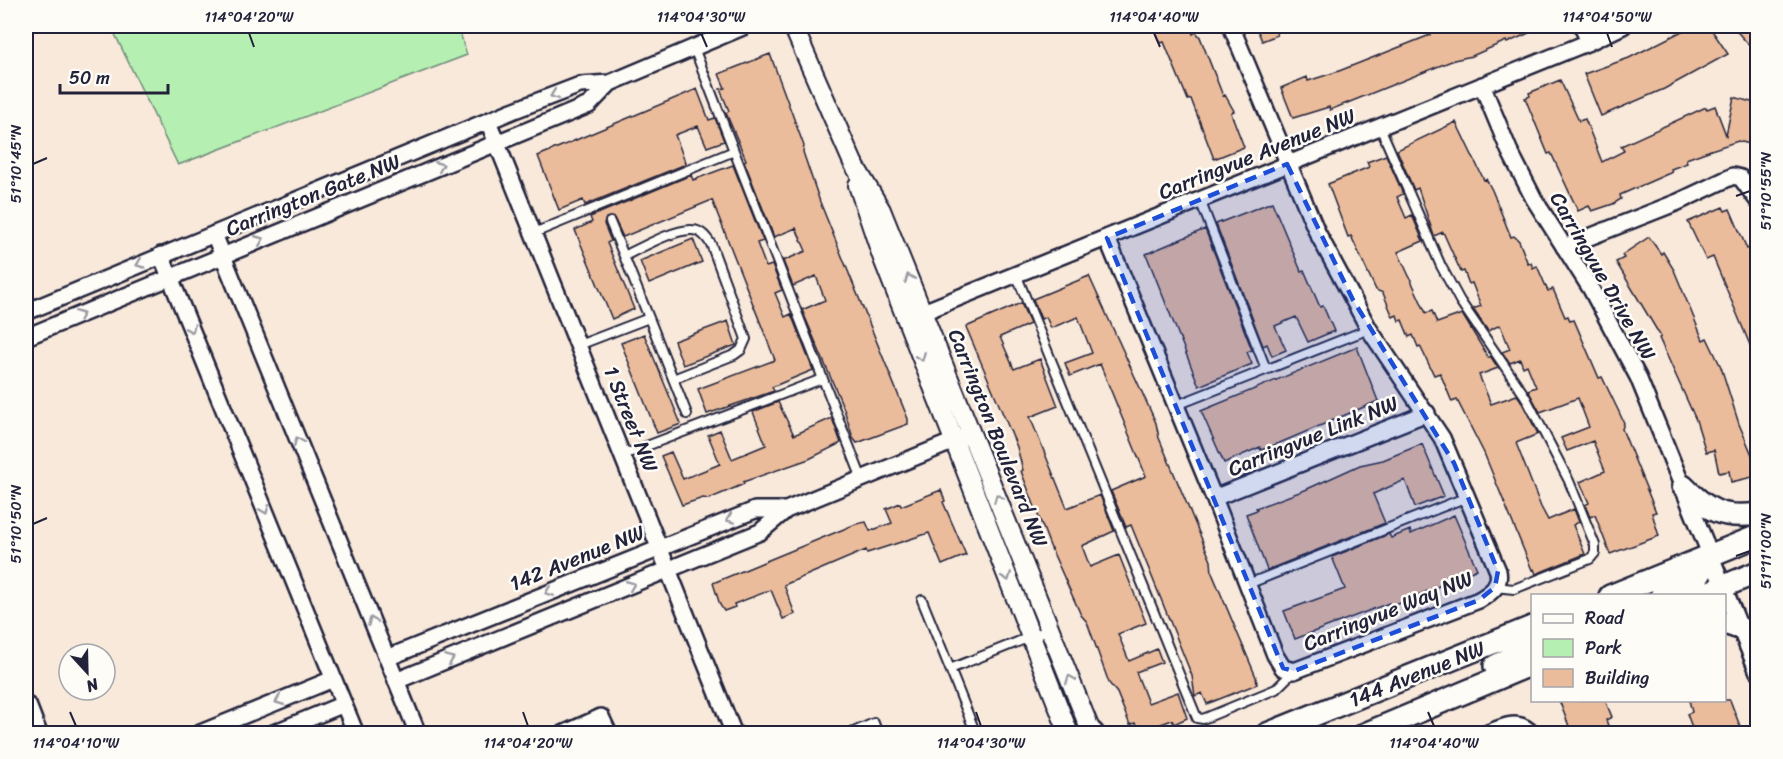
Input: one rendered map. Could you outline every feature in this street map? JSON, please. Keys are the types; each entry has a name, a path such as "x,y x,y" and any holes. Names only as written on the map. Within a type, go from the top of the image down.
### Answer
{"main road":[{"path":"1683,486 1701,505 1712,511 1737,516 1758,514"},
{"path":"1615,594 1758,536"},
{"path":"1665,594 1700,574 1711,555"},
{"path":"1705,594 1758,572"},
{"name":"144 Avenue NW","path":"1257,734 1277,732 1350,700 1531,628"},
{"path":"1397,720 1462,683 1531,648"},
{"name":"144 Avenue NW","path":"1365,734 1531,665"},
{"path":"26,708 36,734"}],"street":[{"name":"Carrington Gate NW","path":"26,312 488,121 580,85 610,83 745,26"},
{"name":"Carrington Boulevard NW","path":"793,26 853,163 866,212 972,434 1092,733"},
{"name":"Carringvue Way NW","path":"1107,237 1214,498 1278,662 1283,668 1294,671 1479,600 1496,587 1499,581 1498,571 1469,496 1427,413 1370,329 1317,232 1231,26"},
{"path":"1582,26 1589,42"},
{"name":"Carringvue Avenue NW","path":"914,316 1589,42 1623,26"},
{"name":"Carrington Gate NW","path":"26,337 589,105 610,83"},
{"name":"Carringvue Drive NW","path":"1482,85 1520,173 1625,350 1683,486 1725,594"},
{"name":"1 Street NW","path":"488,121 734,734"},
{"path":"1564,247 1678,202 1733,176 1741,178 1758,201"},
{"path":"214,234 418,734"},
{"path":"162,255 356,734"},
{"name":"Carrington Boulevard NW","path":"914,316 954,441 1069,734"},
{"name":"Carringvue Link NW","path":"1214,498 1427,413"},
{"name":"142 Avenue NW","path":"396,681 760,532 786,510 972,434"},
{"name":"142 Avenue NW","path":"387,658 755,510 786,510"},
{"name":"Carringvue Drive NW","path":"1726,599 1732,625 1758,672"},
{"path":"198,734 333,679"},
{"path":"272,734 344,704"},
{"path":"563,734 601,717 609,734"},
{"path":"1486,734 1514,724 1527,728 1532,734"}],"lane":[{"path":"694,48 862,479"},
{"path":"1380,127 1441,266 1461,301 1524,396 1569,481 1594,545 1595,553 1590,559 1514,589 1496,587"},
{"path":"534,233 734,151"},
{"path":"1200,200 1266,369"},
{"path":"610,222 687,414"},
{"path":"624,256 677,233 693,230 703,233 711,244 746,339 741,350 734,355 673,379"},
{"path":"1016,274 1197,718 1203,719 1276,689 1294,671"},
{"path":"579,345 649,318"},
{"path":"1176,405 1370,329"},
{"path":"623,455 822,379"},
{"path":"1248,585 1469,496"},
{"path":"922,600 976,734"},
{"path":"950,669 1050,629"},
{"path":"849,734 874,723 878,734"}],"highlighted area":[{"path":"1287,164 1353,300 1454,463 1498,571 1495,587 1479,600 1294,671 1283,668 1107,238"}],"green space":[{"path":"111,26 458,26 467,55 178,165"}],"building":[{"path":"1153,26 1190,26 1193,34 1196,32 1200,37 1223,96 1225,95 1234,111 1231,113 1244,147 1214,159 1191,99 1188,100 1164,42 1161,43"},
{"path":"1256,26 1273,26 1277,35 1262,41"},
{"path":"1446,26 1544,26 1507,43 1506,41 1472,56 1454,60 1330,110 1329,107 1293,118 1281,88 1307,77 1308,81 1339,71 1430,35 1429,33"},
{"path":"1692,26 1709,26 1728,54 1664,89 1601,116 1584,74 1629,58"},
{"path":"1732,26 1758,26 1758,55"},
{"path":"770,54 804,146 803,152 820,202 908,419 908,424 857,443 802,310 825,300 816,276 793,286 783,261 806,251 796,228 774,237 726,113 729,111 720,89 725,88 719,74"},
{"path":"1560,80 1579,121 1585,119 1602,162 1624,151 1621,146 1706,107 1707,109 1715,106 1726,135 1734,97 1758,104 1758,146 1738,141 1686,159 1687,163 1671,169 1672,172 1620,195 1621,199 1613,204 1592,211 1589,206 1578,211 1551,153 1548,154 1525,98 1530,96 1529,93"},
{"path":"697,89 709,120 715,118 724,141 707,147 698,126 675,135 686,164 585,205 583,200 559,210 538,156"},
{"path":"1456,122 1484,180 1486,179 1492,190 1511,237 1514,236 1519,241 1528,264 1531,263 1533,268 1537,266 1548,291 1553,289 1565,317 1568,316 1570,321 1574,320 1599,378 1602,377 1624,423 1622,429 1656,512 1652,513 1659,536 1610,554 1595,515 1590,517 1585,505 1589,503 1580,482 1605,471 1593,441 1567,451 1561,438 1589,427 1578,398 1540,412 1528,390 1536,387 1527,365 1523,367 1520,359 1510,363 1502,352 1510,349 1500,325 1488,331 1473,309 1481,306 1472,283 1469,284 1464,271 1461,272 1443,232 1434,236 1418,188 1414,190 1397,150"},
{"path":"1386,155 1403,194 1397,197 1406,218 1412,215 1423,241 1398,252 1426,313 1432,311 1437,323 1462,314 1488,357 1491,357 1498,368 1479,375 1491,404 1517,395 1520,399 1538,434 1516,443 1541,507 1548,520 1574,509 1579,522 1573,525 1585,554 1536,574 1534,569 1532,570 1484,453 1457,400 1452,402 1440,373 1434,375 1413,335 1409,337 1402,320 1399,321 1397,315 1393,317 1383,293 1376,290 1351,236 1348,237 1328,184 1369,167 1367,162"},
{"path":"733,165 763,241 757,243 766,267 772,265 782,290 775,293 785,317 791,314 813,370 772,387 774,391 707,414 698,389 775,360 712,200 623,237 614,218 606,218 604,224 611,241 607,243 634,309 612,319 575,230 592,222 590,217 691,175 693,180"},
{"path":"1272,202 1301,271 1304,270 1320,307 1323,306 1334,331 1308,342 1296,317 1275,326 1286,350 1272,356 1267,344 1263,346 1216,224"},
{"path":"1723,207 1725,211 1730,209 1747,249 1752,247 1758,261 1758,364 1713,257 1706,260 1688,222"},
{"path":"1205,229 1252,350 1247,352 1252,364 1199,386 1146,254"},
{"path":"1649,237 1661,254 1663,252 1674,270 1703,340 1707,338 1721,367 1739,424 1753,457 1757,456 1757,476 1731,482 1729,471 1719,473 1714,450 1706,452 1696,420 1659,338 1661,337 1616,262 1624,258 1622,255"},
{"path":"693,239 702,262 649,284 640,261"},
{"path":"1089,276 1156,423 1159,438 1211,561 1212,573 1256,677 1257,684 1207,704 1202,693 1195,696 1192,676 1131,525 1126,527 1111,491 1146,476 1100,364 1070,376 1065,363 1092,353 1078,317 1051,328 1046,317 1041,319 1033,299"},
{"path":"1021,303 1030,324 1000,337 1014,369 1040,359 1058,406 1030,417 1067,508 1100,495 1114,531 1082,546 1090,567 1119,555 1146,623 1118,634 1129,661 1157,649 1162,662 1136,672 1148,703 1178,692 1187,718 1174,724 1172,720 1142,731 1135,723 1130,725 1117,693 1109,683 1087,622 1081,615 1050,546 1021,471 1023,470 1017,447 966,327"},
{"path":"728,321 736,345 683,365 674,341"},
{"path":"644,334 681,424 657,433 621,343"},
{"path":"1357,347 1378,401 1282,442 1261,450 1260,447 1224,463 1201,411"},
{"path":"778,402 794,435 832,418 841,443 809,459 743,482 744,484 709,499 703,498 682,505 661,456 671,452 683,479 720,464 708,435 720,430 732,459 766,445 753,412"},
{"path":"1422,444 1444,496 1415,507 1405,480 1373,494 1385,523 1267,570 1246,514 1360,465 1383,460"},
{"path":"941,490 945,501 943,502 966,555 942,565 929,533 867,553 866,550 784,585 795,614 783,619 771,590 734,604 735,607 724,611 720,605 713,583 856,524 866,522 870,531 892,523 886,509 900,503 901,506"},
{"path":"1454,515 1477,569 1390,607 1389,603 1295,639 1284,611 1345,589 1332,557 1389,534 1391,538 1410,530 1411,534"},
{"path":"1730,700 1743,734 1698,734 1697,728 1693,730 1687,714 1692,712 1690,702 1726,702"},
{"path":"1560,702 1606,702 1612,717 1606,720 1611,734 1572,734"}]}
